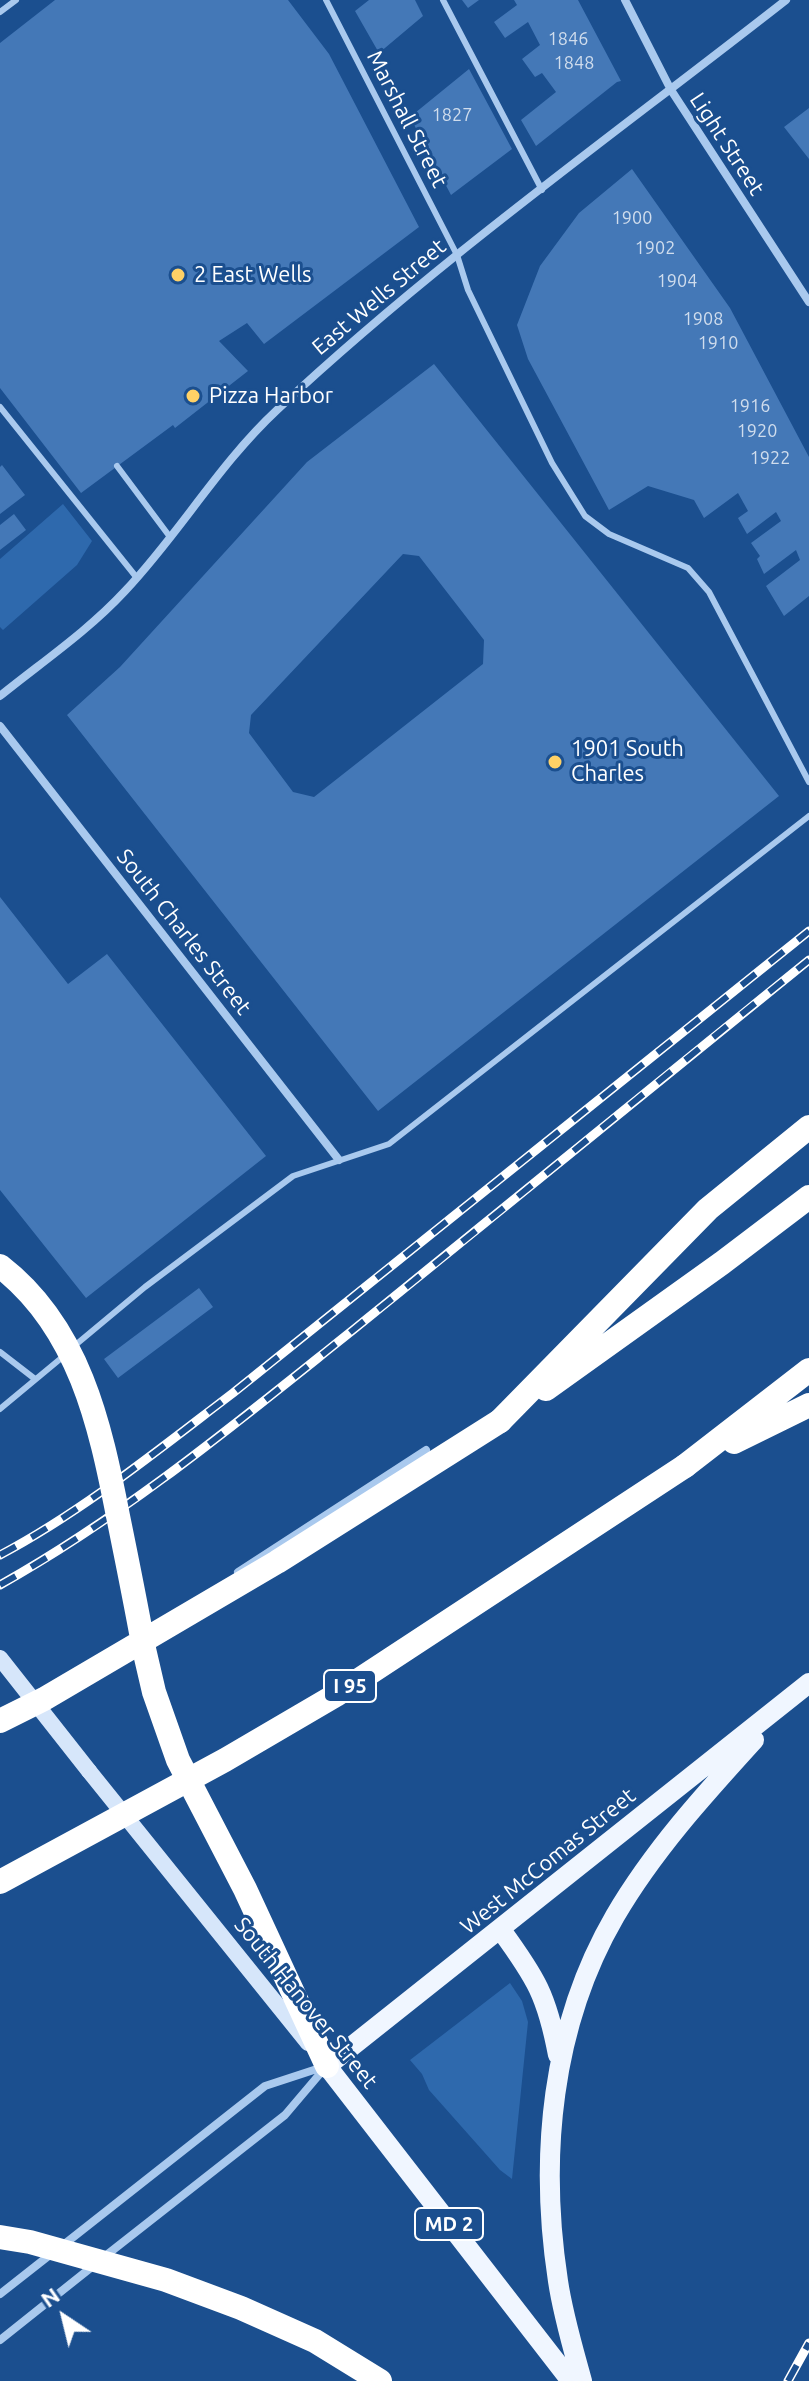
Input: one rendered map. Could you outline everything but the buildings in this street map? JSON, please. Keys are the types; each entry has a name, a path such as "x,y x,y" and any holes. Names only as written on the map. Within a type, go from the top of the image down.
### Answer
{"highway":[{"path":"500,1421 708,1209 809,1127"},
{"path":"0,1721 44,1699 277,1562 500,1421 616,1341 809,1197"},
{"path":"0,1266 38,1303 61,1334 78,1367 104,1447 154,1692 178,1760 245,1889 327,2066"},
{"name":"I 95","path":"0,1882 225,1760 336,1695 685,1466 809,1370"},
{"path":"685,1466 809,1405"},
{"path":"0,2237 30,2242 151,2276 241,2308 315,2341 380,2381"}],"main road":[{"name":"South Hanover Street","path":"0,1658 327,2066 571,2381"},
{"name":"West McComas Street","path":"327,2066 803,1688"},
{"path":"582,2381 558,2284 551,2133 559,2063 581,1985 627,1897 683,1819 803,1688"},
{"path":"501,1930 538,1984 551,2020 559,2063"}],"street":[{"name":"Light Street","path":"625,0 671,90 809,302"},
{"name":"East Wells Street","path":"0,696 68,643 124,593 222,470 273,413 457,255 786,0"},
{"name":"South Charles Street","path":"0,726 339,1160"},
{"path":"229,1577 426,1450"},
{"path":"0,1721 59,1688 216,1586"},
{"name":"West McComas Street","path":"0,2294 265,2086 327,2066"},
{"name":"West McComas Street","path":"0,2340 285,2115 327,2066"}],"lane":[{"path":"0,12 16,0"},
{"name":"Marshall Street","path":"326,0 457,255 468,290 552,463 585,516 609,534 688,568 709,592 809,782"},
{"path":"443,0 542,190"},
{"path":"0,407 137,578"},
{"path":"117,466 170,537"},
{"path":"0,1409 145,1287 293,1176 389,1144 809,816"},
{"path":"0,1352 35,1379"}],"shaded area":[{"path":"63,504 92,541 77,565 3,630 0,627 0,559"},
{"path":"510,1983 522,2001 528,2022 512,2179 500,2170 429,2090 422,2074 410,2060"}],"railway":[{"path":"0,1555 90,1499 233,1393 809,931"},
{"path":"0,1585 93,1528 225,1432 809,960"},
{"path":"788,2381 809,2343"}],"place":[{"name":"2 East Wells","path":"178,275"},
{"name":"Pizza Harbor","path":"193,396"},
{"name":"1901 South Charles","path":"555,762"}]}
